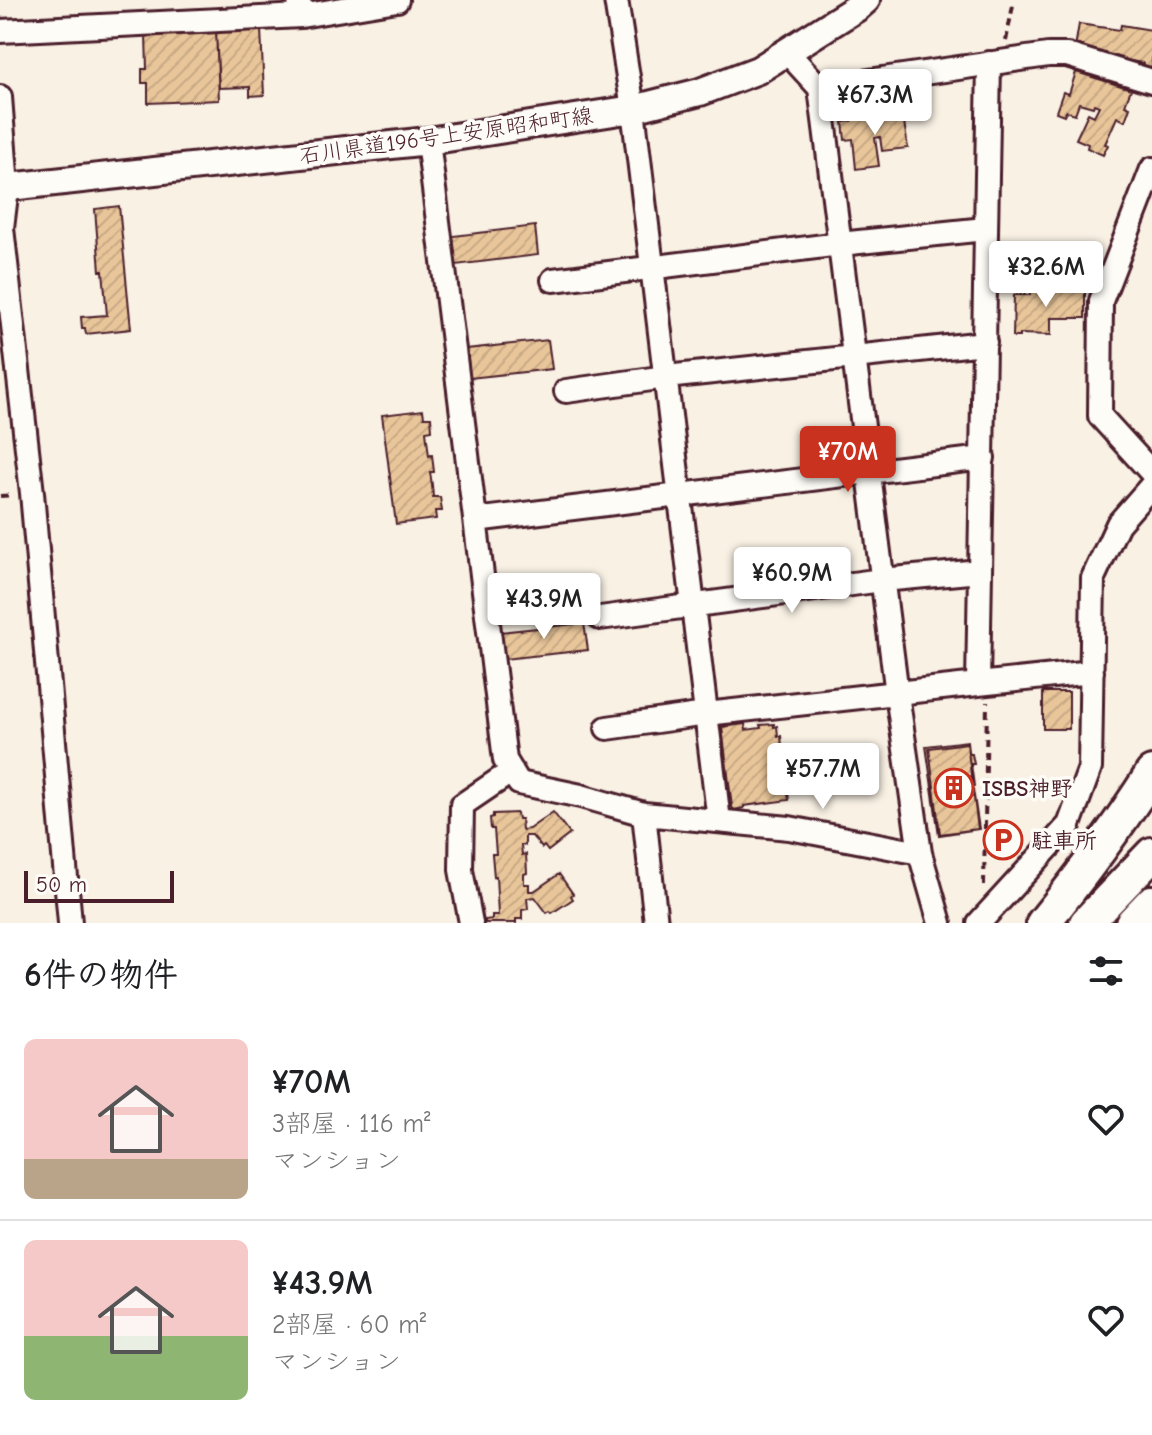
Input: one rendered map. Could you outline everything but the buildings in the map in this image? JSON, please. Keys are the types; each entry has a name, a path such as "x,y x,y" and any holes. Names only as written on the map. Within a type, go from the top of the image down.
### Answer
{"highway":[{"path":"1043,923 1073,886 1152,773"},
{"path":"1086,923 1152,854"},
{"path":"1132,923 1152,902"}],"main road":[{"name":"石川県道196号上安原昭和町線","path":"4,187 428,141 633,109 700,92 758,70 866,0"}],"street":[{"path":"0,31 397,0"},
{"path":"616,0 633,109 719,821"},
{"path":"786,51 820,88 897,694 920,853 940,923"},
{"path":"820,88 1048,55 1067,55 1152,81"},
{"path":"983,684 980,571 985,229 996,62"},
{"path":"0,97 4,187 2,228 32,493 70,923"},
{"path":"428,141 505,760 519,783 644,814 789,828 920,853"},
{"path":"1152,169 1101,301 1100,363 1100,416 1152,473"},
{"path":"553,280 985,229"},
{"path":"566,391 666,377 985,343"},
{"path":"475,520 983,458"},
{"path":"981,921 1069,825 1090,768 1093,578 1118,524 1152,485"},
{"path":"600,618 882,580 980,571"},
{"path":"607,728 706,714 1092,672"},
{"path":"471,923 461,870 462,805 512,771"},
{"path":"644,814 656,923"}],"path":[{"path":"996,62 1014,0"},
{"path":"981,921 983,684"}],"place":[{"name":"ISBS神野","path":"954,788"},
{"name":"駐車所","path":"1003,840"}]}
